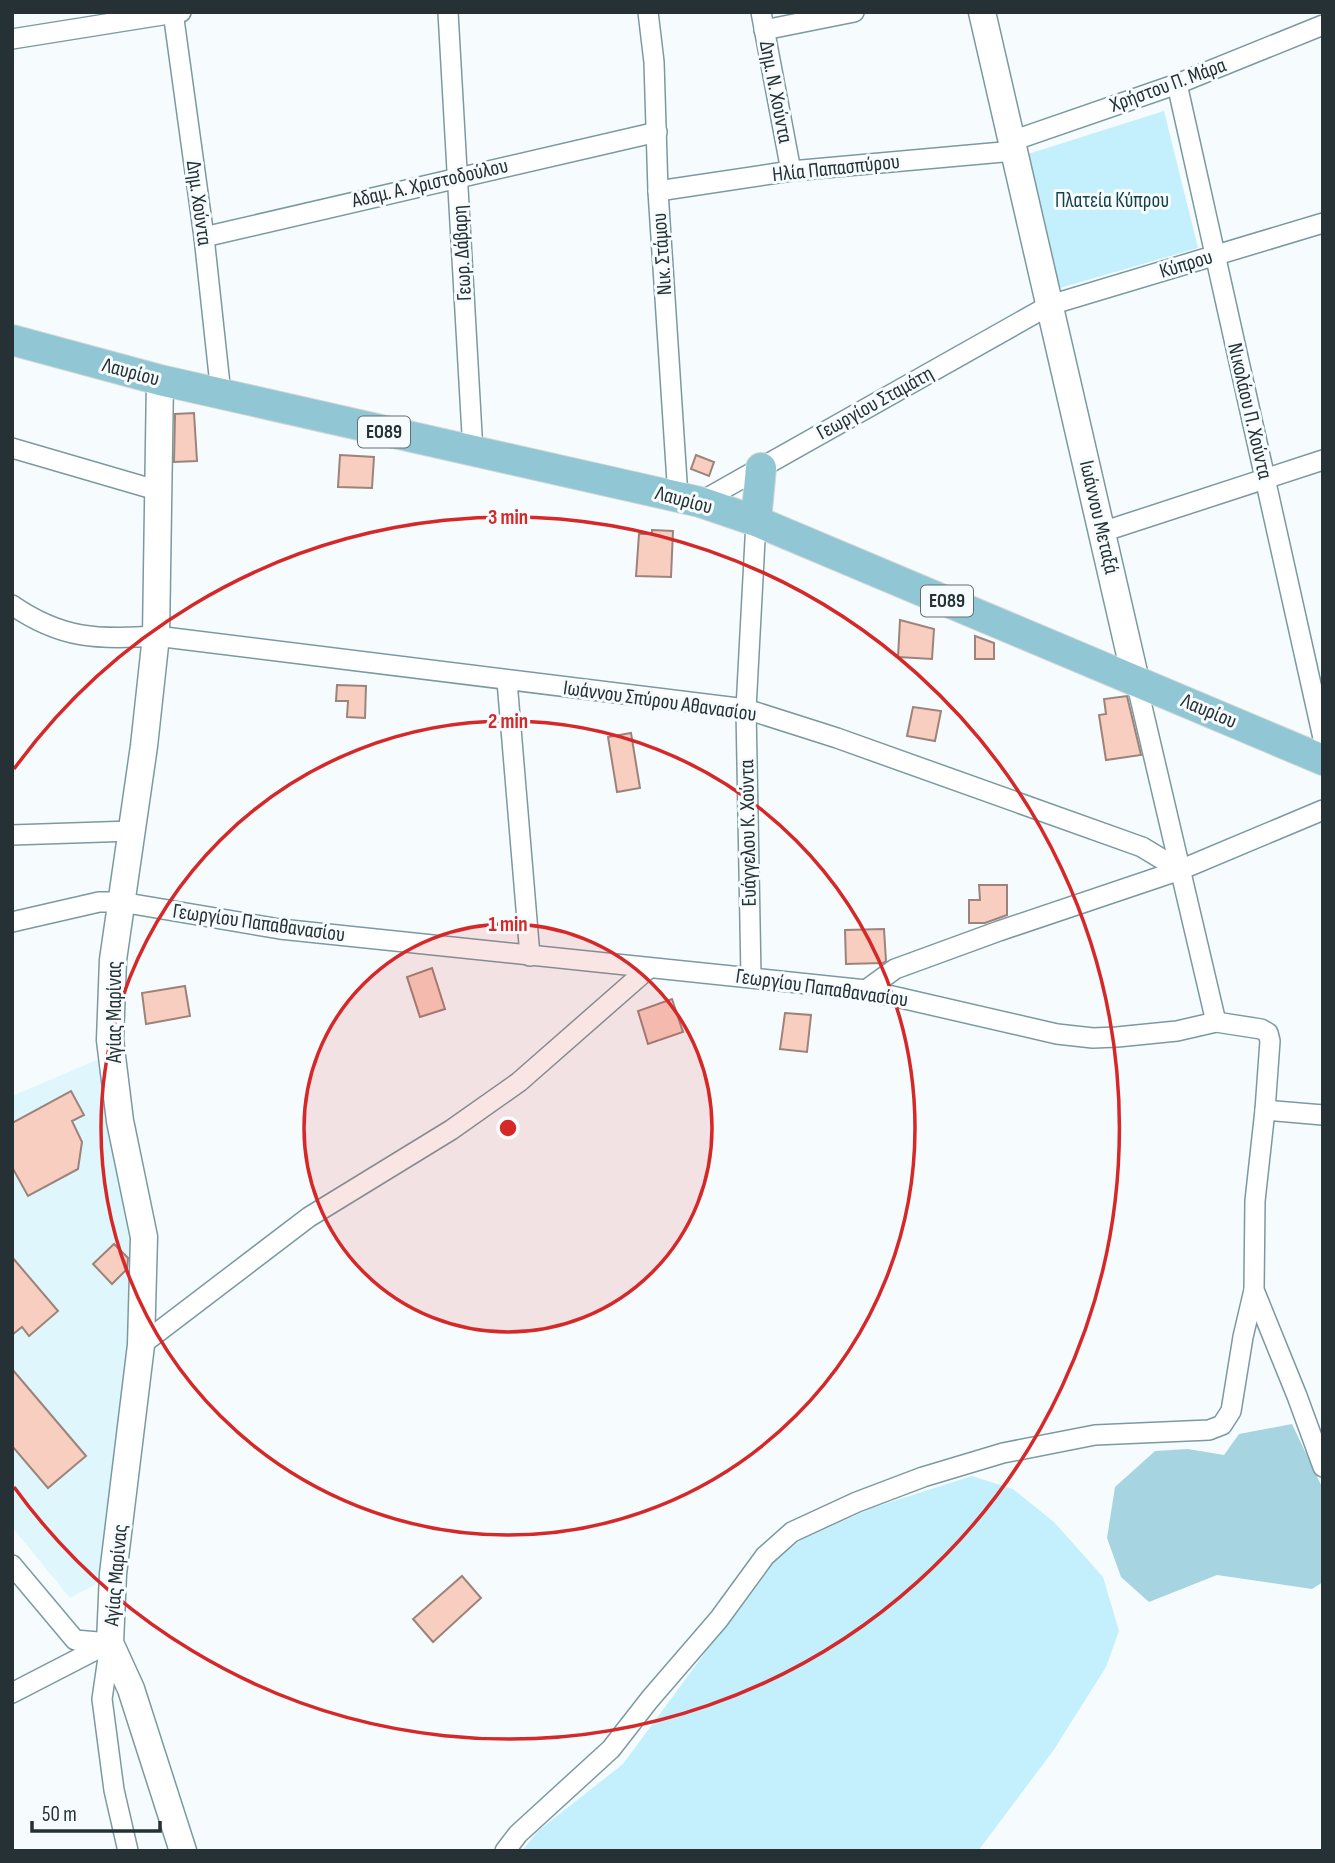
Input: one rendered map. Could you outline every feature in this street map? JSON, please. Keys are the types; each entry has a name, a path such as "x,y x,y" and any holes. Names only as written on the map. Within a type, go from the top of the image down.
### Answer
{"main road":[{"name":"Λαυρίου","path":"12,340 160,380 690,499 756,521 1136,681 1322,751"},
{"path":"756,521 761,468"}],"street":[{"name":"Γεωρ. Δάβαρη","path":"447,12 473,452"},
{"name":"Νικ. Στάμου","path":"648,12 654,62 658,191 690,499"},
{"path":"763,21 854,12"},
{"name":"Ιωάννου Μεταξά","path":"982,12 1216,1022"},
{"path":"12,39 175,13"},
{"name":"Δημ. Χούντα","path":"175,13 221,394"},
{"name":"Δημ. Ν. Χούντα","path":"763,21 790,171"},
{"name":"Χρήστου Π. Μάρα","path":"1013,146 1323,25"},
{"name":"Νικολάου Π. Χούντα","path":"1177,84 1266,478 1322,751"},
{"name":"Αδαμ. Α. Χριστοδούλου","path":"204,237 657,132"},
{"name":"Ηλία Παπασπύρου","path":"658,191 790,171 1013,146"},
{"name":"Κύπρου","path":"1049,305 1323,223"},
{"name":"Γεωργίου Σταμάτη","path":"690,499 761,468 1049,305"},
{"name":"Αγίας Μαρίνας","path":"128,1851 114,1790 102,1699 110,1643 113,1574 141,1345 144,1237 120,1121 110,1040 113,960 156,636 156,490 160,380"},
{"path":"12,448 156,490"},
{"path":"1102,532 1323,460"},
{"name":"Ευάγγελου Κ. Χούντα","path":"751,977 746,709 756,521"},
{"name":"Ιωάννου Σπύρου Αθανασίου","path":"12,605 44,625 72,635 156,636 746,709 837,738 1142,847 1180,870"},
{"path":"507,681 530,956"},
{"path":"866,990 895,969 999,930 1180,870 1323,810"},
{"path":"12,835 132,831"},
{"name":"Γεωργίου Παπαθανασίου","path":"12,922 99,902 121,902 279,929 866,990 1057,1034 1093,1038 1177,1031 1216,1022 1261,1029 1268,1032 1270,1041 1255,1201 1254,1290 1323,1467"},
{"path":"141,1345 309,1217 451,1130 519,1082 649,968"},
{"path":"1265,1110 1323,1115"},
{"path":"505,1851 518,1834 611,1749 719,1619 765,1556 792,1532 857,1502 923,1477 1003,1453 1095,1435 1209,1430 1222,1424 1231,1411 1254,1290"},
{"name":"Αγίας Μαρίνας","path":"12,1565 75,1640 110,1643"},
{"path":"12,1693 110,1643 131,1689 183,1851"}],"shaded area":[{"path":"99,1059 136,1237 133,1302 100,1582 70,1598 12,1527 12,1096"},
{"path":"1292,1424 1323,1489 1323,1582 1312,1589 1217,1575 1149,1602 1121,1577 1107,1538 1115,1487 1155,1451 1188,1449 1224,1455 1239,1434"}],"green space":[{"name":"Πλατεία Κύπρου","path":"1164,111 1198,248 1060,288 1028,154"},
{"path":"972,1476 1013,1489 1054,1522 1103,1577 1119,1631 1106,1667 1053,1751 978,1851 522,1851 538,1831 623,1764 768,1567 801,1540 872,1508"}],"building":[{"path":"194,413 197,461 174,462 175,414"},
{"path":"340,455 374,457 372,488 338,487"},
{"path":"696,455 714,462 709,476 691,469"},
{"path":"652,530 673,531 671,577 636,576 639,534 652,534"},
{"path":"900,620 934,629 932,659 898,657"},
{"path":"975,636 994,643 994,659 975,659"},
{"path":"337,685 366,686 365,718 347,717 348,701 336,701"},
{"path":"1127,696 1141,755 1106,760 1099,715 1106,714 1104,699"},
{"path":"913,707 941,711 935,741 907,736"},
{"path":"631,733 640,788 617,792 608,737"},
{"path":"979,885 1007,885 1007,915 985,923 969,923 969,900 980,900"},
{"path":"884,929 886,961 846,964 845,930"},
{"path":"432,968 445,1009 420,1017 407,977"},
{"path":"185,986 190,1016 146,1024 142,993"},
{"path":"672,999 683,1032 648,1044 638,1011"},
{"path":"785,1013 811,1015 807,1052 780,1049"},
{"path":"71,1091 84,1115 72,1121 82,1142 78,1169 28,1196 12,1167 12,1123"},
{"path":"114,1244 128,1258 127,1269 112,1284 93,1264"},
{"path":"12,1257 58,1311 29,1336 22,1327 12,1335"},
{"path":"12,1369 86,1456 48,1488 12,1446"},
{"path":"462,1576 481,1598 433,1642 413,1619"}]}
